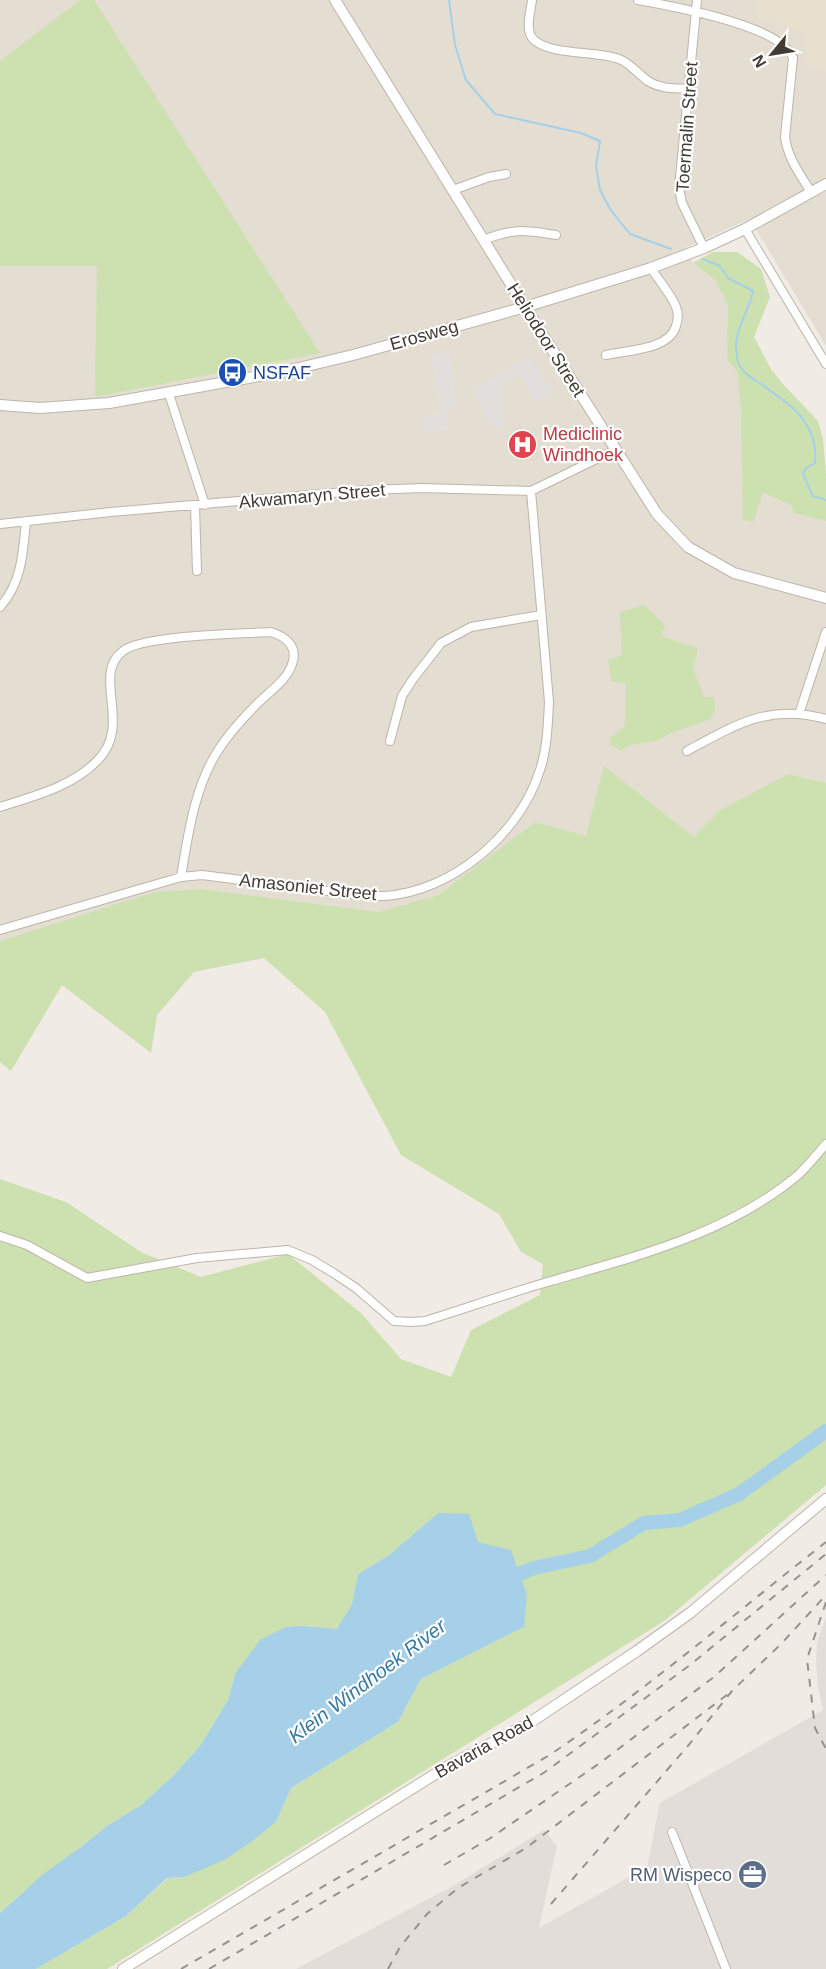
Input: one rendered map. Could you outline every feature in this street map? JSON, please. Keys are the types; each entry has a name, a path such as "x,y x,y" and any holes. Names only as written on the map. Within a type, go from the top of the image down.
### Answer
{"street":[{"name":"Heliodoor Street","path":"335,0 483,240 657,514 688,547 734,573 826,598"},
{"path":"532,0 529,26 530,36 535,41 558,50 589,52 620,59 654,85 663,88 688,89"},
{"path":"638,0 695,11 730,21 762,33 784,45 790,51 793,58 786,147 792,162 811,192"},
{"name":"Toermalin Street","path":"697,0 680,188 682,203 704,248"},
{"path":"453,190 489,177 506,174"},
{"name":"Erosweg","path":"0,405 40,408 109,403 282,372 353,356 651,268 704,248 745,229 826,184"},
{"path":"745,229 826,364"},
{"path":"483,240 518,230 556,235"},
{"path":"606,355 657,345 674,331 678,318 677,308 651,268"},
{"path":"169,393 205,505"},
{"name":"Akwamaryn Street","path":"0,524 367,490 422,488 531,491 615,450"},
{"name":"Amasoniet Street","path":"0,930 181,876 202,875 357,895 401,894 429,885 463,868 482,855 507,828 525,803 540,769 548,728 549,702 531,491"},
{"path":"195,506 197,571"},
{"path":"0,607 17,580 26,521"},
{"path":"390,741 402,696 413,678 441,643 471,627 541,615"},
{"path":"0,807 50,790 75,778 98,760 112,737 114,726 111,664 124,650 147,641 271,632 278,634 288,640 293,650 294,660 290,670 232,731 209,765 195,808 181,876"},
{"path":"799,714 826,632"},
{"path":"687,751 745,721 774,714 799,714 826,719"},
{"path":"0,1236 27,1245 87,1278 197,1258 288,1250 312,1260 356,1288 394,1321 411,1323 652,1252 728,1221 799,1174 826,1144"},
{"name":"Bavaria Road","path":"123,1969 445,1768 531,1722 627,1658 690,1613 826,1499"},
{"path":"672,1832 726,1969"}],"shaded area":[{"path":"0,0 826,0 826,346 750,219 685,248 693,263 715,280 728,305 727,341 737,371 756,513 762,493 791,505 795,513 826,521 826,783 788,774 720,810 694,837 586,837 535,822 438,895 379,912 201,889 0,941"},
{"path":"758,0 826,0 826,73 804,63 805,34 757,19"},
{"path":"449,351 457,409 439,411 431,354"},
{"path":"529,355 552,393 536,402 519,374 506,382 503,428 493,427 472,390"},
{"path":"446,412 449,430 425,433 423,416"},
{"path":"826,1617 826,1969 296,1969 453,1886 544,1830 557,1846 539,1928 647,1867 660,1803 823,1710 816,1662 817,1643"}],"green space":[{"path":"80,0 94,0 320,353 95,397 97,266 0,266 0,61"},
{"path":"713,252 737,252 761,269 770,297 754,337 771,369 818,421 823,439 826,473 826,521 794,513 791,505 763,493 753,522 743,520 741,407 737,371 728,360 728,305 715,280 693,263"},
{"path":"645,605 665,626 661,636 698,648 693,669 704,697 714,697 715,712 709,720 656,741 630,745 621,751 609,743 611,737 625,725 626,684 611,681 608,660 622,655 620,612"},
{"path":"604,766 694,837 720,810 788,774 826,783 826,1485 664,1621 107,1969 36,1969 126,1916 168,1878 184,1877 276,1822 291,1788 398,1722 421,1679 524,1627 478,1542 438,1513 389,1555 358,1574 352,1604 337,1630 304,1626 235,1674 228,1700 200,1746 173,1776 141,1805 107,1826 0,1913 0,1179 66,1202 141,1252 201,1277 288,1254 361,1313 401,1359 451,1377 471,1330 540,1295 543,1264 521,1252 499,1214 401,1155 325,1012 264,958 194,972 157,1015 151,1053 62,985 11,1071 0,1062 0,941 155,892 201,889 379,912 438,895 535,822 586,836"}],"water":[{"path":"438,1513 469,1514 478,1542 511,1550 527,1595 524,1627 421,1679 398,1722 291,1788 276,1822 226,1859 184,1877 167,1878 126,1916 36,1969 0,1969 0,1913 42,1875 107,1826 141,1805 173,1776 200,1746 228,1700 235,1674 260,1640 286,1627 337,1629 352,1604 358,1574 389,1555"}],"waterway":[{"path":"449,0 455,45 466,80 495,114 581,133 600,141 596,166 600,190 610,209 630,234 671,249"},
{"path":"703,259 720,266 728,278 753,291 737,337 737,359 744,372 792,408 808,426 815,449 815,463 806,468 803,474 813,496 826,500"},
{"name":"Klein Windhoek River","path":"504,1580 534,1568 590,1556 644,1523 680,1520 739,1494 826,1431"}],"railway":[{"path":"181,1969 548,1756 654,1679 826,1542"},
{"path":"209,1969 545,1772 690,1665 826,1554"},
{"path":"444,1865 489,1839 600,1763 714,1677 826,1575"},
{"path":"551,1904 687,1747 732,1691 782,1643 826,1595"},
{"path":"826,1602 807,1659 815,1728 826,1749"},
{"path":"388,1969 400,1947 427,1914 458,1888 526,1848 732,1691"}],"place":[{"name":"NSFAF","path":"232,373"},
{"name":"Mediclinic Windhoek","path":"522,444"},
{"name":"RM Wispeco","path":"753,1875"}]}
